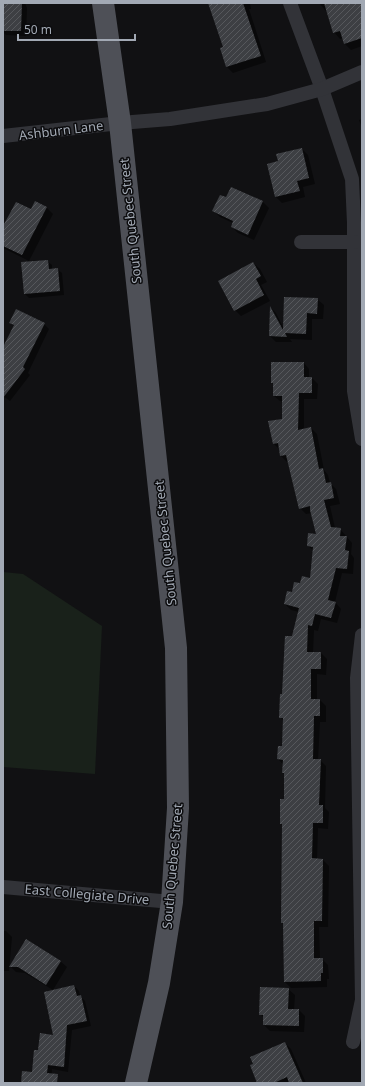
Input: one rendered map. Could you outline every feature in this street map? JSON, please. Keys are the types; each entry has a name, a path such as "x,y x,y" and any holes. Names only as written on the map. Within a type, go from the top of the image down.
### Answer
{"main road":[{"name":"South Quebec Street","path":"103,3 120,123 176,648 178,808 172,902 159,983 136,1083"}],"street":[{"path":"290,3 322,89 352,179 354,242 354,392 362,439"},
{"name":"Ashburn Lane","path":"3,136 170,119 267,104 322,89 362,72"},
{"path":"301,242 354,242"},
{"path":"353,1042 362,1000 356,678 362,635"},
{"name":"East Collegiate Drive","path":"3,887 172,902"}],"shaded area":[{"path":"3,572 23,574 102,626 95,774 3,767"}],"building":[{"path":"3,3 22,3 21,31 3,31"},
{"path":"208,3 243,3 261,56 226,67 220,48 223,47"},
{"path":"324,3 362,3 362,38 344,44 340,31 333,33"},
{"path":"302,148 309,178 297,181 300,191 275,197 267,164 278,161 276,154"},
{"path":"231,187 263,201 248,235 231,227 233,221 212,211 220,195 226,197"},
{"path":"35,201 47,207 22,255 3,246 3,226 16,202 31,209"},
{"path":"48,260 49,269 58,268 60,291 24,294 21,262"},
{"path":"253,262 261,276 256,279 264,295 234,311 218,281"},
{"path":"284,297 318,298 317,314 307,313 306,334 285,333 287,337 269,336 270,306 283,330"},
{"path":"16,309 45,323 23,367 25,369 3,398 3,347 14,325 9,323"},
{"path":"271,362 304,362 304,377 312,377 312,393 299,393 298,430 311,427 319,469 323,468 326,483 331,482 334,498 324,500 331,527 341,528 340,536 347,536 345,550 349,551 347,569 336,568 328,600 336,602 331,618 315,614 312,626 308,625 307,652 321,652 321,669 311,669 311,699 320,699 320,716 314,716 313,759 321,759 319,805 323,805 323,823 313,823 312,858 323,859 322,921 314,921 314,958 323,958 323,973 321,973 321,981 284,982 283,923 281,923 282,824 280,824 280,799 284,799 284,773 282,773 283,760 277,759 278,746 282,746 283,718 279,718 280,694 282,694 285,636 292,636 299,608 284,604 287,591 292,592 294,582 300,583 302,576 310,578 313,547 307,546 308,533 316,534 310,506 299,509 286,455 280,456 278,443 273,444 268,421 282,419 282,396 273,396 273,383 271,383"},
{"path":"26,939 61,961 46,985 18,967 9,967"},
{"path":"74,985 77,996 81,995 87,1021 67,1025 64,1067 48,1065 47,1073 58,1074 57,1083 21,1083 22,1071 32,1072 34,1050 38,1050 40,1033 53,1035 44,992"},
{"path":"260,987 289,988 288,1009 299,1009 299,1026 263,1025 263,1015 259,1015"},
{"path":"285,1042 303,1083 289,1083 287,1077 274,1083 257,1083 250,1065 253,1064 250,1057"}]}
